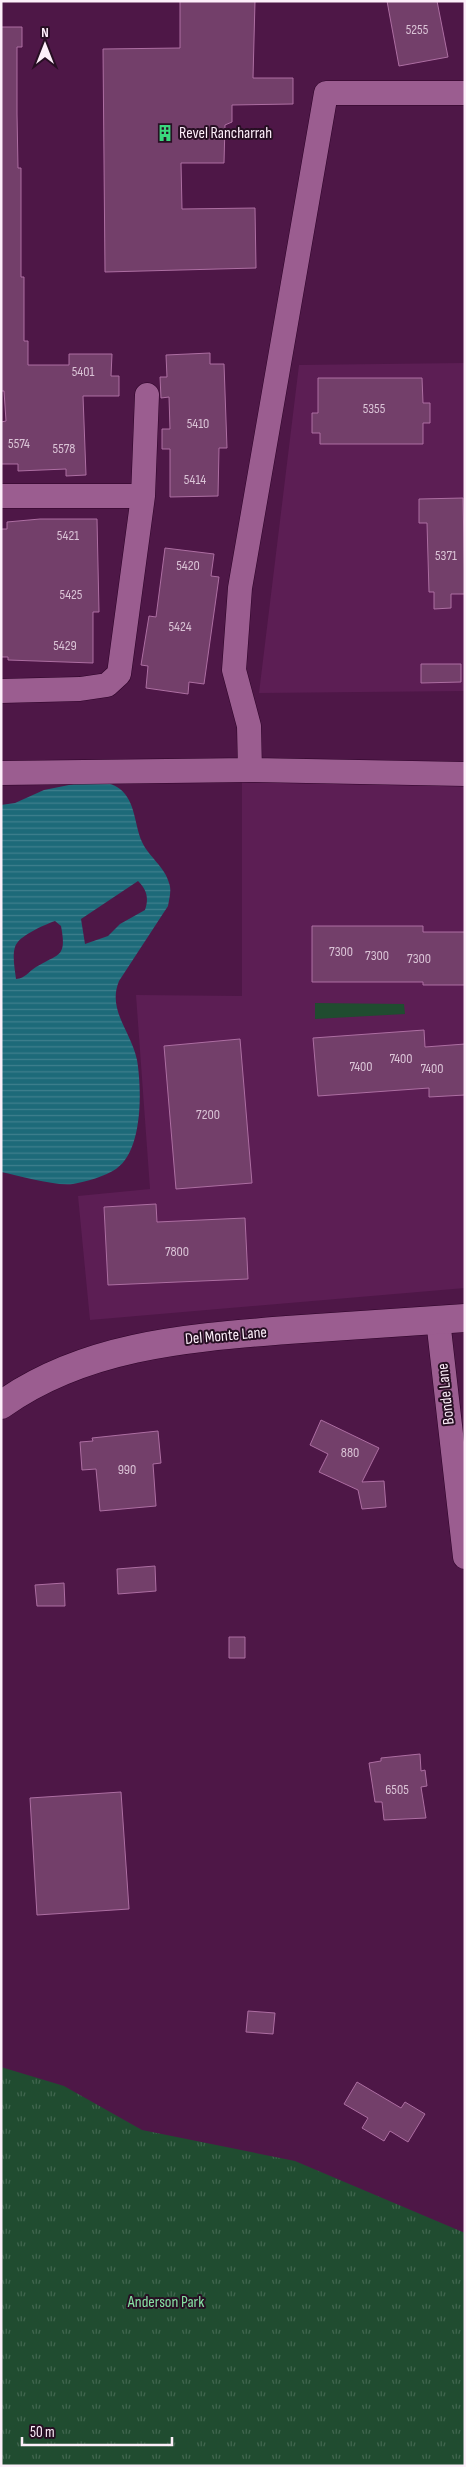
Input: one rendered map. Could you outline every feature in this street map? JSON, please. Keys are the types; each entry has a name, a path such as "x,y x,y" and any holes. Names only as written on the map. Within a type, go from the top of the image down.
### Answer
{"street":[{"path":"250,770 249,726 234,670 240,588 326,93 465,93"},
{"path":"1,691 80,689 108,685 119,674 143,496 147,395"},
{"path":"1,496 143,496"},
{"path":"6,775 250,770 465,774"},
{"name":"Del Monte Lane","path":"1,1405 23,1389 54,1374 98,1358 165,1342 214,1336 465,1318"},
{"name":"Bonde Lane","path":"438,1320 465,1557"}],"shaded area":[{"path":"465,363 465,691 259,693 299,365"},
{"path":"242,782 465,786 465,1288 90,1320 78,1196 150,1189 136,995 242,996"},
{"path":"79,783 106,783 120,789 132,807 142,842 164,872 170,886 168,906 119,981 116,992 118,1011 134,1049 139,1072 140,1102 136,1134 125,1160 116,1169 107,1174 73,1184 47,1182 1,1172 1,805 15,803 44,790","holes":["138,881 146,894 145,910 120,924 108,936 85,944 81,919","55,921 61,926 63,936 62,949 56,956 36,967 25,976 16,979 14,955 17,943 32,931"]}],"green space":[{"path":"315,1003 404,1004 405,1014 315,1019"},
{"name":"Anderson Park","path":"1,2067 64,2086 142,2130 295,2161 465,2233 465,2466 1,2466"}],"building":[{"name":"Revel Rancharrah","path":"180,1 255,1 253,78 293,78 293,104 232,105 232,122 225,125 224,163 181,163 182,209 255,208 256,268 105,272 103,49 180,48"},
{"path":"387,1 437,1 448,57 399,66"},
{"path":"1,27 22,27 22,47 17,47 17,114 18,168 21,168 21,277 24,277 24,341 28,341 28,365 69,365 69,354 112,354 111,376 119,376 119,396 83,396 86,475 66,476 66,469 18,471 18,464 1,464 1,422 6,421 4,391 1,391"},
{"path":"210,353 210,364 224,364 227,448 219,448 218,496 170,497 170,449 162,449 162,429 170,429 169,397 161,398 160,377 167,377 166,355"},
{"path":"318,378 422,378 423,403 430,403 430,423 423,423 423,444 320,444 320,433 312,433 312,413 318,413"},
{"path":"463,498 465,594 451,594 451,608 434,609 434,592 429,592 427,523 419,523 419,499"},
{"path":"40,519 97,519 99,612 93,612 93,663 8,660 8,657 1,657 1,529 7,529 7,522"},
{"path":"165,548 214,554 211,576 219,577 204,684 189,682 188,694 146,688 148,666 141,665 149,616 156,617"},
{"path":"421,664 461,664 461,682 421,683"},
{"path":"312,926 423,926 423,932 465,932 465,985 423,985 423,982 312,982"},
{"path":"424,1030 425,1047 465,1044 465,1095 429,1097 429,1088 318,1096 313,1038"},
{"path":"240,1039 252,1183 176,1189 164,1046"},
{"path":"156,1204 157,1222 245,1218 248,1279 108,1285 104,1207"},
{"path":"321,1420 379,1448 362,1482 384,1481 386,1507 362,1509 358,1490 319,1472 328,1454 310,1445"},
{"path":"158,1431 161,1463 153,1464 156,1506 100,1511 96,1469 82,1470 80,1442 93,1441 92,1438"},
{"path":"155,1566 156,1591 118,1594 117,1569"},
{"path":"64,1583 65,1606 37,1606 35,1585"},
{"path":"229,1637 245,1637 245,1658 229,1658"},
{"path":"420,1754 421,1771 425,1770 427,1786 421,1787 426,1818 384,1820 382,1802 375,1802 369,1763 381,1761 381,1758"},
{"path":"121,1792 129,1909 37,1915 30,1798"},
{"path":"248,2011 275,2013 273,2034 246,2032"},
{"path":"357,2082 401,2108 405,2102 425,2114 408,2142 390,2131 384,2141 362,2128 368,2118 344,2104"}],"place":[{"name":"Revel Rancharrah","path":"165,133"}]}
